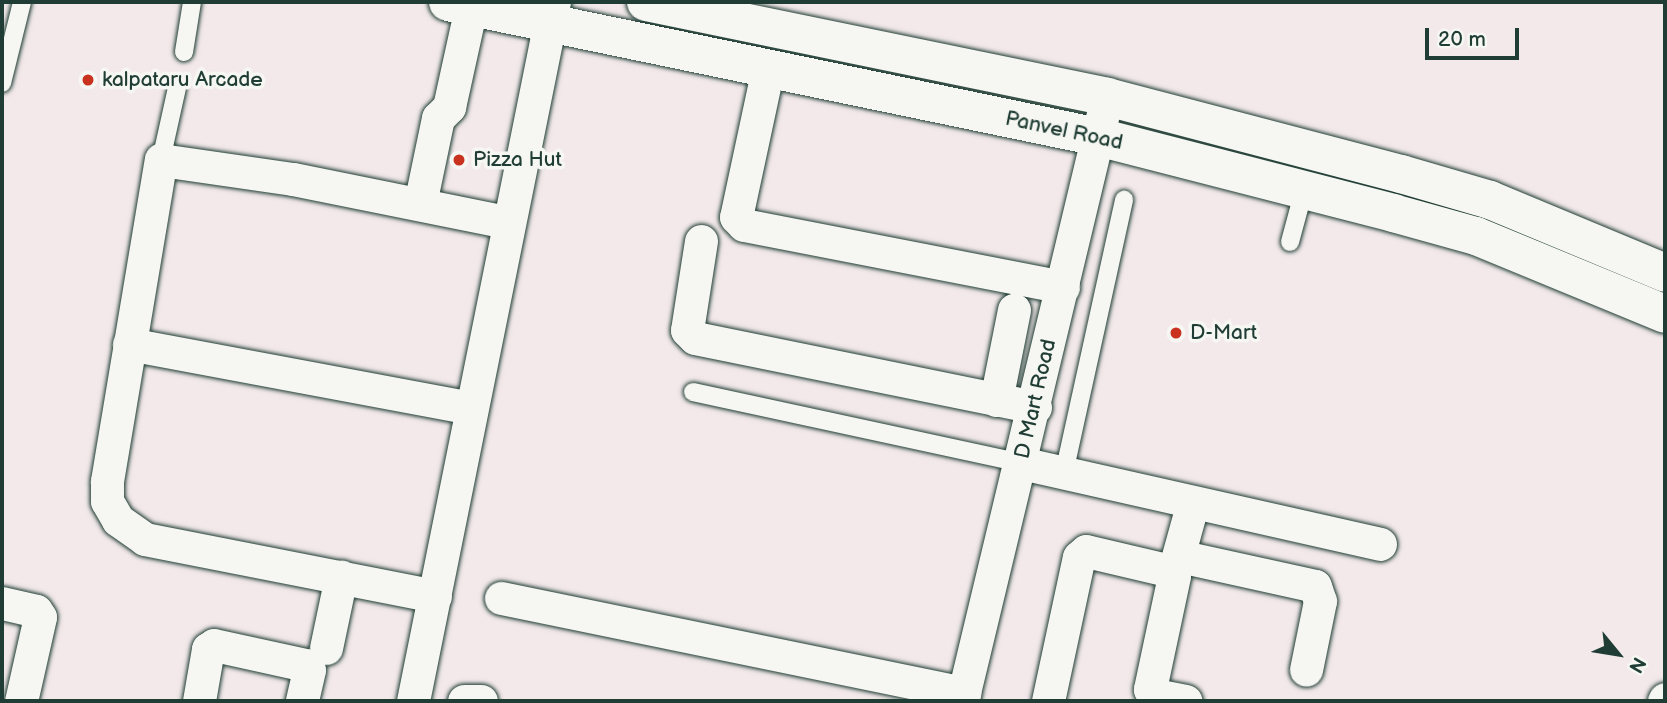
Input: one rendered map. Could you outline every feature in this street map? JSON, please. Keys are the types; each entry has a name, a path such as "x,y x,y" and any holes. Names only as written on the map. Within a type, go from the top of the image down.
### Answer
{"street":[{"name":"Panvel Road","path":"646,2 691,6 1107,97 1490,200 1665,273"},
{"name":"Panvel Road","path":"463,3 551,12 768,68 1098,137 1304,190 1476,236 1665,314"},
{"path":"420,204 438,118 449,107 463,3"},
{"path":"413,701 551,12"},
{"path":"768,68 736,218 744,225 1063,288"},
{"name":"D Mart Road","path":"963,697 1035,407 1107,97"},
{"path":"435,596 145,539 118,520 107,501 107,481 161,160 293,179 507,222"},
{"path":"701,242 687,330 695,338 1035,407"},
{"path":"996,400 1014,310"},
{"path":"129,344 471,408"},
{"path":"1021,463 1380,544"},
{"path":"1193,502 1177,562 1315,586 1320,601 1307,670"},
{"path":"1048,701 1079,557 1086,551 1167,570 1174,576 1150,689 1160,696 1186,701"},
{"path":"326,648 341,577"},
{"path":"500,598 963,697"},
{"path":"2,603 36,611 40,617 21,701"},
{"path":"199,701 208,649 214,645 305,665 309,670 302,701"},
{"path":"464,701 481,701"}],"lane":[{"path":"2,83 22,2"},
{"path":"184,52 192,2"},
{"path":"161,160 177,88"},
{"path":"1290,242 1304,190"},
{"path":"1064,473 1124,201"},
{"path":"693,392 1021,463"}],"place":[{"name":"kalpataru Arcade","path":"88,80"},
{"name":"Pizza Hut","path":"459,160"},
{"name":"D-Mart","path":"1176,333"}]}
